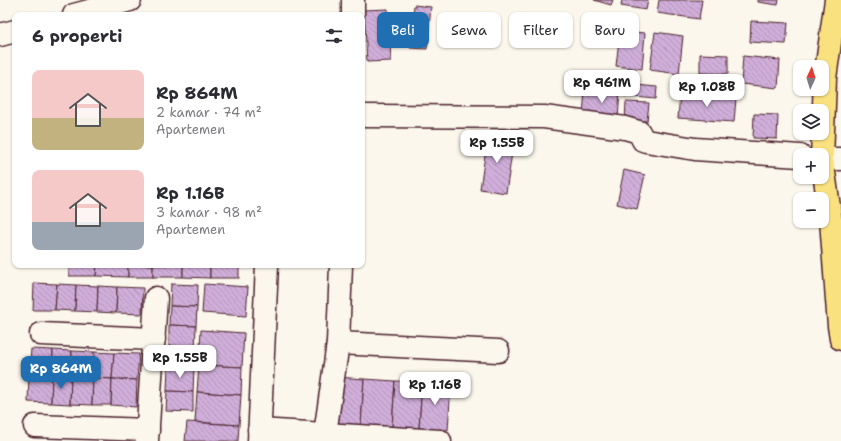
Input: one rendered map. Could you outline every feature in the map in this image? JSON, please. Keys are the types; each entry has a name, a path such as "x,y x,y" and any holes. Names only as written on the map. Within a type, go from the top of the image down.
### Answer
{"main road":[{"path":"822,148 826,78 837,8"},
{"path":"826,184 831,220 840,330"}],"street":[{"path":"85,12 130,0"},
{"path":"353,0 353,12"},
{"path":"0,35 12,32"},
{"path":"365,116 544,117 625,128 639,132 643,140 646,141 695,149 793,156"},
{"path":"829,158 841,159"},
{"path":"267,268 259,436 325,434 440,441"},
{"path":"325,434 338,343 341,268"},
{"path":"35,426 148,436 156,298"},
{"path":"41,334 154,340"},
{"path":"338,343 498,351"}],"building":[{"path":"594,0 613,0 611,5"},
{"path":"622,0 648,0 646,10 621,6"},
{"path":"659,0 702,0 699,19 657,13"},
{"path":"758,0 779,0 778,5 758,2"},
{"path":"414,5 431,7 429,28 429,12 413,12"},
{"path":"388,9 388,12 377,12 377,48 390,48 391,61 367,62 364,10"},
{"path":"751,21 788,23 786,44 750,42"},
{"path":"655,32 683,36 679,74 650,70"},
{"path":"639,33 645,33 642,69 616,66 618,48 639,48"},
{"path":"700,54 728,55 728,74 700,73"},
{"path":"743,56 780,60 778,88 741,84"},
{"path":"625,84 657,87 656,99 624,96"},
{"path":"585,88 620,90 618,119 583,117"},
{"path":"680,94 736,98 734,122 678,118"},
{"path":"626,102 649,103 647,121 625,120"},
{"path":"754,114 778,115 777,139 753,138"},
{"path":"488,135 514,139 506,193 480,189"},
{"path":"624,170 645,175 637,209 617,204"},
{"path":"69,268 97,268 96,276 69,276"},
{"path":"97,268 128,268 128,277 96,276"},
{"path":"128,268 153,268 153,277 128,277"},
{"path":"153,268 183,268 183,277 153,277"},
{"path":"183,268 210,268 210,278 183,277"},
{"path":"210,268 239,268 239,278 210,278"},
{"path":"34,283 57,284 55,310 33,310"},
{"path":"57,284 76,285 75,311 55,310"},
{"path":"171,284 198,285 197,307 170,306"},
{"path":"204,284 248,287 246,316 202,313"},
{"path":"76,285 98,286 97,312 75,311"},
{"path":"98,286 117,287 116,313 97,312"},
{"path":"117,287 143,288 142,314 116,313"},
{"path":"170,306 197,307 196,326 169,325"},
{"path":"169,325 196,326 195,348 169,346"},
{"path":"201,330 244,333 242,367 199,365"},
{"path":"169,346 195,348 194,367 168,366"},
{"path":"31,349 53,350 52,377 29,376"},
{"path":"53,350 72,351 71,377 52,377"},
{"path":"72,351 94,352 93,378 71,377"},
{"path":"94,352 114,353 112,379 93,378"},
{"path":"114,353 139,354 137,380 112,379"},
{"path":"199,365 242,367 241,395 197,392"},
{"path":"168,366 194,367 193,392 167,391"},
{"path":"29,376 52,377 51,403 28,402"},
{"path":"52,377 71,377 70,404 51,403"},
{"path":"71,377 93,378 92,405 70,404"},
{"path":"337,377 364,379 361,425 334,423"},
{"path":"93,378 112,379 111,405 92,405"},
{"path":"112,379 137,380 136,407 111,405"},
{"path":"364,379 395,381 392,427 361,425"},
{"path":"395,381 422,382 419,429 392,427"},
{"path":"422,382 451,384 448,430 419,429"},
{"path":"167,391 193,392 193,412 166,411"},
{"path":"197,392 241,395 239,425 195,422"},
{"path":"187,422 239,425 238,441 185,441"}]}
